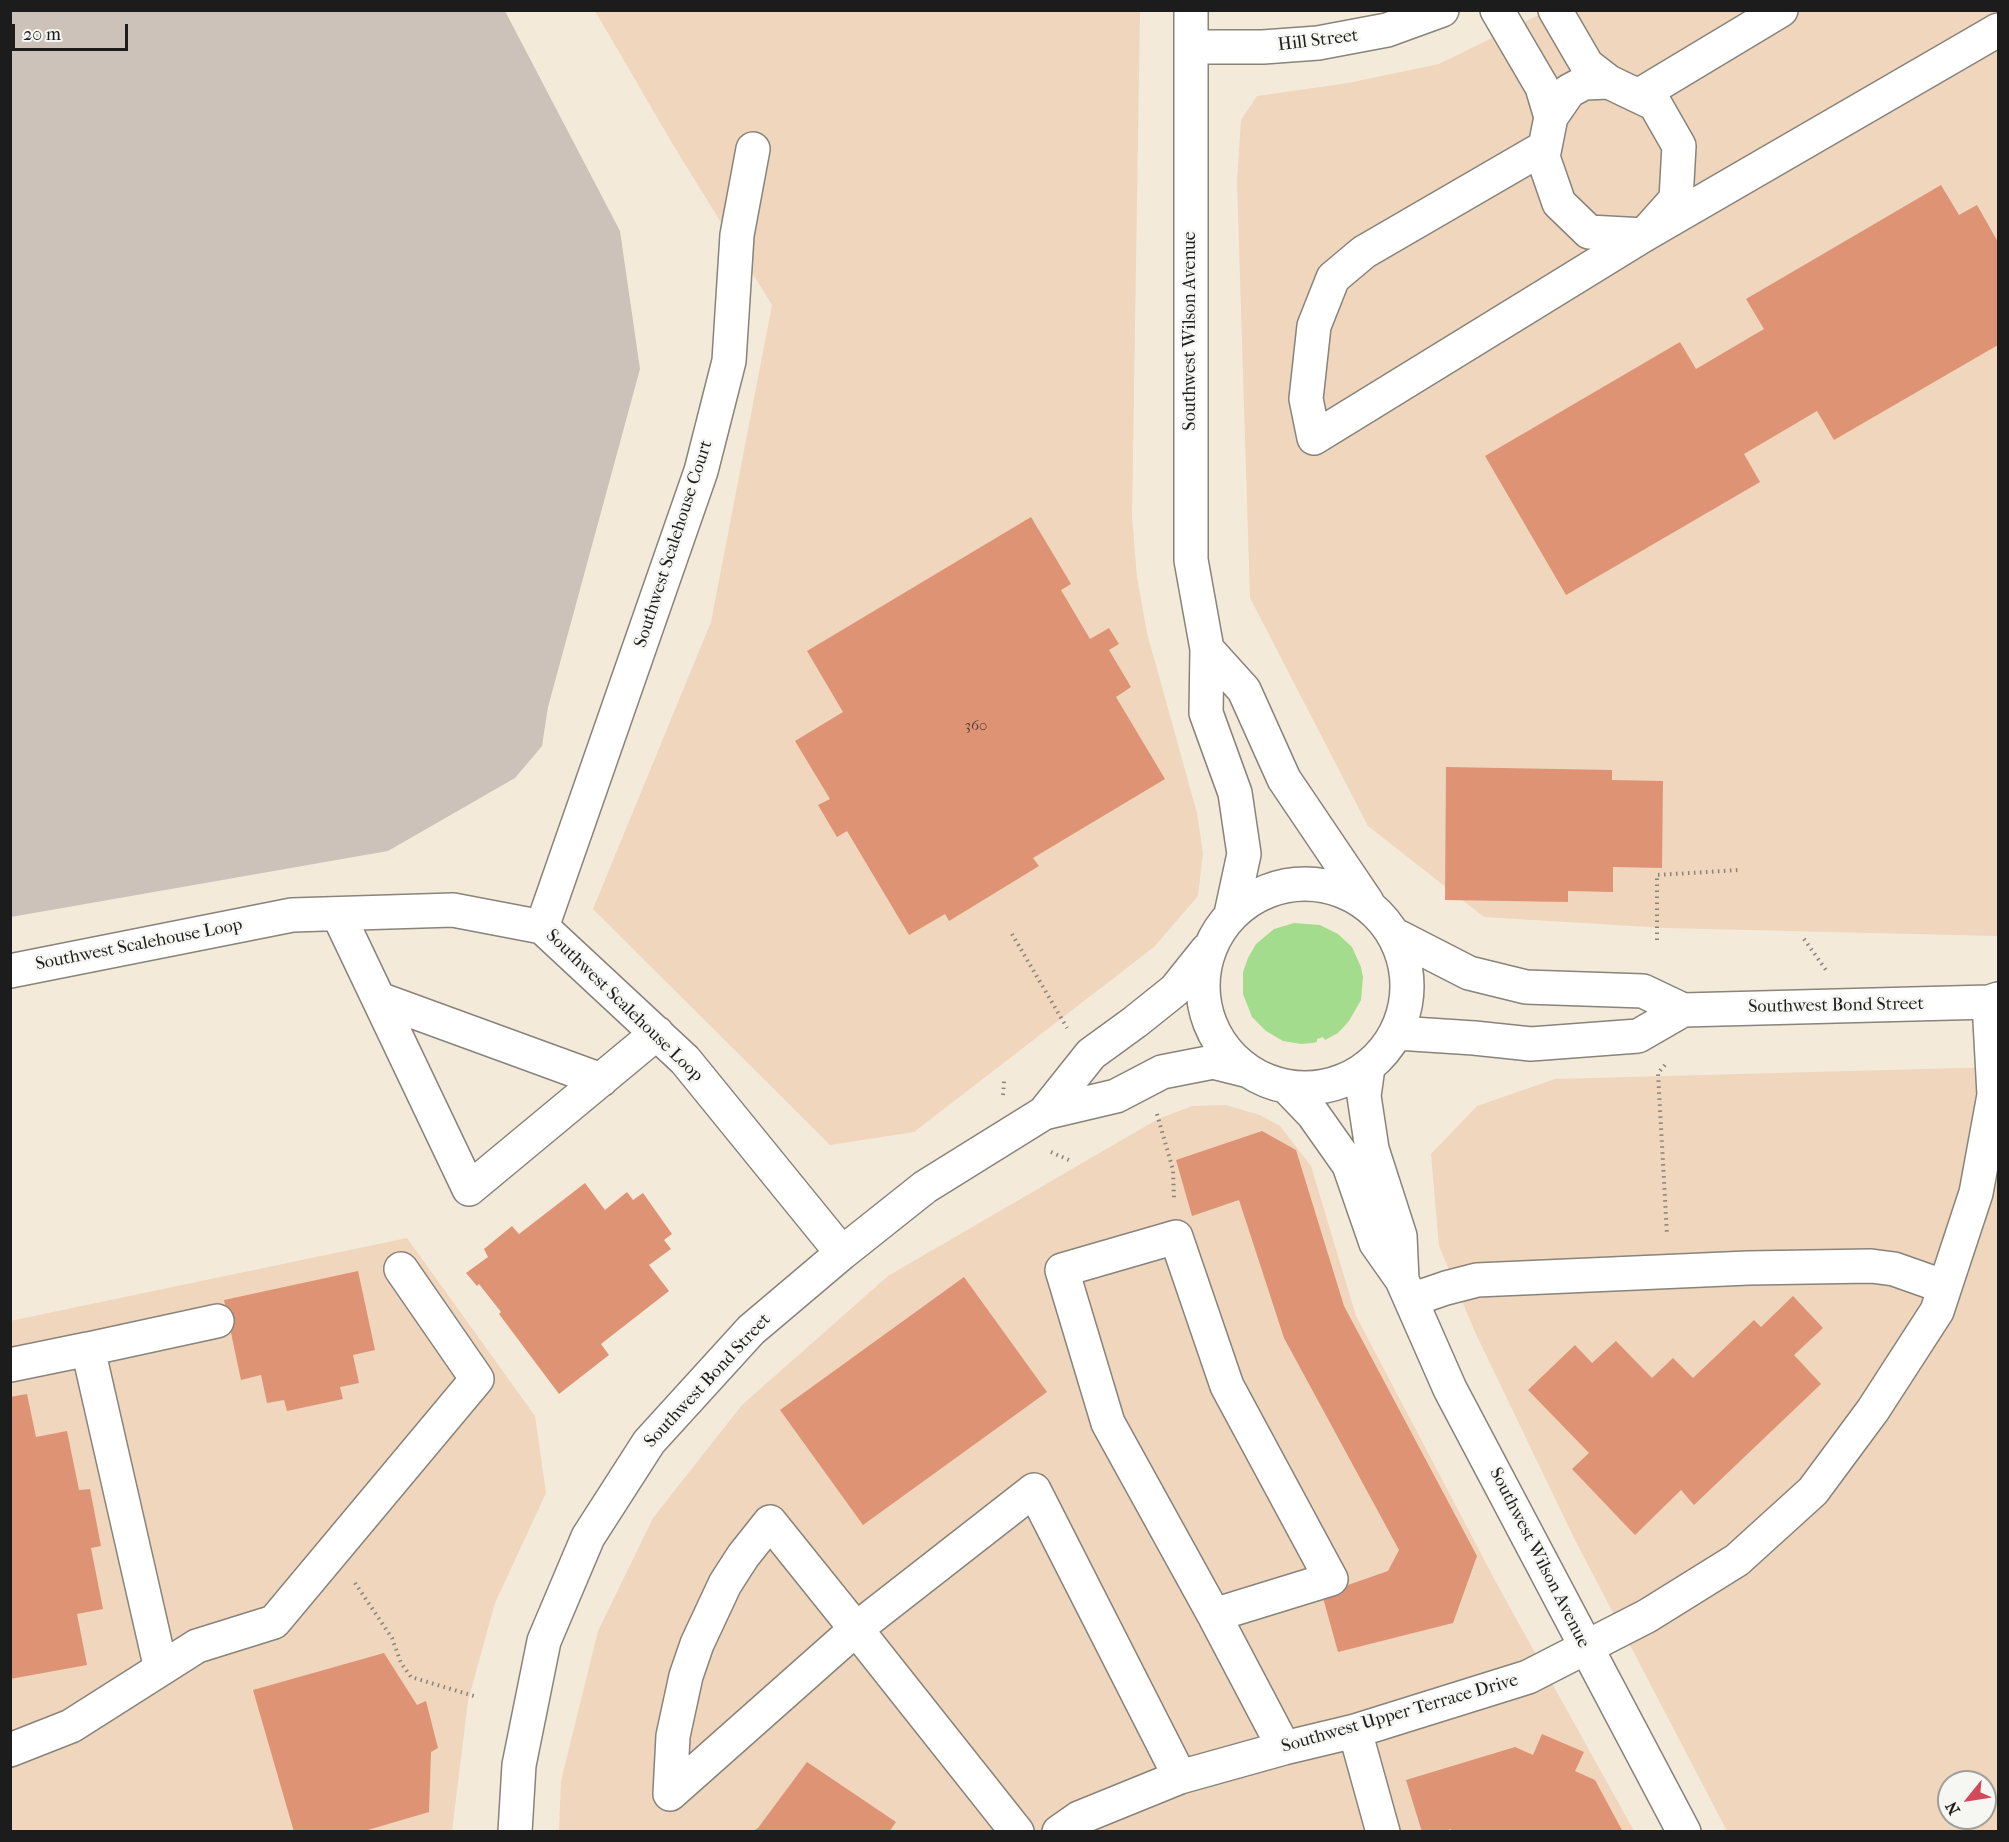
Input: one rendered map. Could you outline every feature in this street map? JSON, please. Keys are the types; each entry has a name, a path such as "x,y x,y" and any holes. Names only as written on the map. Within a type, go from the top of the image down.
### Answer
{"street":[{"name":"Southwest Wilson Avenue","path":"1191,10 1191,560 1207,649 1206,713 1234,793 1244,854 1232,914"},
{"name":"Hill Street","path":"1191,47 1318,43 1387,30 1442,10"},
{"path":"1497,10 1542,87 1548,132"},
{"path":"1555,10 1587,65 1609,82 1655,104 1679,146 1676,200 1644,235"},
{"path":"1638,96 1781,10"},
{"path":"1548,132 1364,252 1333,278 1314,326 1306,399 1314,438 1644,235 1998,30"},
{"path":"1609,82 1584,83 1569,91 1548,132 1543,157 1559,204 1589,232 1644,235"},
{"name":"Southwest Scalehouse Court","path":"542,927 701,471 729,361 737,235 753,149"},
{"path":"1207,649 1244,690 1284,779 1371,908 1393,934 1406,966 1407,1000 1396,1033 1384,1052 1368,1067 1344,1082 1316,1088 1287,1087 1265,1081 1245,1070 1221,1045 1206,1014 1202,980 1210,946 1219,929 1232,914 1256,896 1285,885 1315,884 1345,891 1371,908"},
{"name":"Southwest Scalehouse Loop","path":"10,971 292,915 453,910 542,927 686,1060 842,1253"},
{"path":"338,914 469,1189 657,1033"},
{"name":"Southwest Bond Street","path":"1393,934 1469,973 1526,987 1643,992 1683,1010 1995,1002"},
{"name":"Southwest Bond Street","path":"1044,1113 1091,1054 1136,1022 1175,990 1210,946"},
{"path":"379,999 601,1080"},
{"name":"Southwest Upper Terrace Drive","path":"1059,1832 1079,1818 1180,1777 1355,1731 1528,1677 1647,1616 1737,1560 1813,1491 1884,1394 1936,1311 1945,1287 1986,1205 1994,1095 1995,1002"},
{"name":"Southwest Bond Street","path":"1396,1033 1531,1044 1638,1036 1683,1010"},
{"name":"Southwest Bond Street","path":"515,1832 519,1765 544,1641 588,1536 649,1442 750,1330 925,1187 1044,1113 1116,1096 1162,1072 1213,1062 1245,1070"},
{"name":"Southwest Wilson Avenue","path":"1368,1067 1364,1096 1372,1149 1400,1236 1407,1290"},
{"name":"Southwest Wilson Avenue","path":"1287,1087 1313,1113 1349,1164 1376,1243 1407,1290 1450,1389 1684,1832"},
{"path":"1214,1615 1331,1580 1227,1386 1176,1237 1062,1270 1108,1423 1284,1748"},
{"path":"1407,1290 1446,1288 1477,1281 1871,1266 1894,1269 1945,1287"},
{"path":"10,1750 71,1726 197,1646 273,1622 477,1379 401,1269"},
{"path":"10,1365 217,1321"},
{"path":"88,1349 161,1669"},
{"path":"1017,1832 856,1629 771,1522 743,1556 725,1584 697,1644 686,1676 673,1736 670,1794 856,1629 1034,1490 1180,1777"},
{"path":"1355,1731 1383,1832"}],"path":[{"path":"1657,940 1657,875 1739,870"},
{"path":"1012,934 1069,1031"},
{"path":"1658,1073 1669,1272"},
{"path":"1156,1111 1173,1170"},
{"path":"333,1551 392,1638 401,1663 411,1677 474,1696"}],"shaded area":[{"path":"11,10 505,11 620,231 640,369 548,707 542,746 515,778 388,851 11,917"},
{"path":"595,11 1140,11 1132,517 1137,577 1147,633 1197,813 1203,853 1198,896 1154,947 914,1132 830,1145 593,909 711,622 772,305 675,148"},
{"path":"1547,11 1998,11 1998,936 1665,928 1484,917 1368,826 1250,598 1237,182 1241,120 1257,96 1348,83 1439,64"},
{"path":"1998,1067 1998,1831 1727,1831 1575,1540 1475,1332 1439,1246 1431,1154 1477,1106 1555,1079"},
{"path":"1226,1105 1260,1115 1280,1126 1311,1166 1356,1316 1498,1586 1634,1831 559,1832 561,1781 598,1631 653,1518 742,1405 888,1276 1158,1119 1192,1106"},
{"path":"407,1238 535,1416 546,1493 495,1603 468,1701 452,1831 11,1831 10,1321"}],"green space":[{"path":"1294,923 1320,925 1338,934 1352,947 1363,977 1361,1000 1349,1021 1338,1033 1325,1040 1323,1037 1317,1039 1317,1042 1312,1043 1283,1041 1266,1031 1252,1017 1243,994 1243,972 1256,944 1274,929"}],"building":[{"path":"1941,185 1959,215 1977,205 1998,242 1998,345 1834,440 1817,411 1744,454 1760,482 1566,595 1485,456 1680,342 1696,369 1764,329 1746,299"},
{"path":"1031,517 1071,584 1061,590 1090,639 1109,628 1119,644 1109,650 1131,687 1116,697 1165,779 1033,858 1039,866 949,921 945,914 909,935 847,831 837,837 818,805 830,799 795,741 843,712 807,651"},
{"path":"1446,767 1612,770 1612,780 1663,781 1662,868 1613,867 1613,892 1568,891 1568,902 1445,900"},
{"path":"1262,1131 1296,1150 1344,1306 1477,1556 1453,1623 1338,1652 1322,1594 1388,1571 1399,1550 1284,1338 1239,1200 1192,1216 1176,1160"},
{"path":"585,1183 605,1210 627,1192 633,1200 643,1193 672,1234 664,1240 671,1249 649,1265 669,1291 601,1344 609,1355 559,1394 499,1314 501,1312 479,1284 477,1286 466,1273 488,1257 484,1249 512,1226 519,1234"},
{"path":"358,1271 375,1350 353,1355 359,1383 340,1387 343,1399 287,1411 284,1400 267,1403 261,1375 241,1380 224,1300"},
{"path":"964,1277 1047,1392 863,1525 780,1410"},
{"path":"1793,1296 1823,1328 1794,1355 1821,1384 1694,1505 1681,1490 1635,1535 1572,1469 1589,1453 1528,1390 1575,1345 1592,1363 1616,1341 1652,1378 1673,1358 1693,1378 1754,1320 1761,1327"},
{"path":"27,1394 36,1437 67,1431 79,1490 90,1489 101,1546 91,1548 103,1609 77,1614 87,1665 10,1679 10,1397"},
{"path":"384,1653 417,1705 426,1701 438,1748 431,1752 429,1812 361,1832 294,1832 253,1690"},
{"path":"1542,1734 1584,1752 1575,1771 1595,1780 1623,1832 1451,1832 1451,1829 1443,1832 1422,1832 1406,1780 1515,1747 1533,1755"},
{"path":"807,1762 896,1822 889,1832 751,1832 758,1828"}]}
